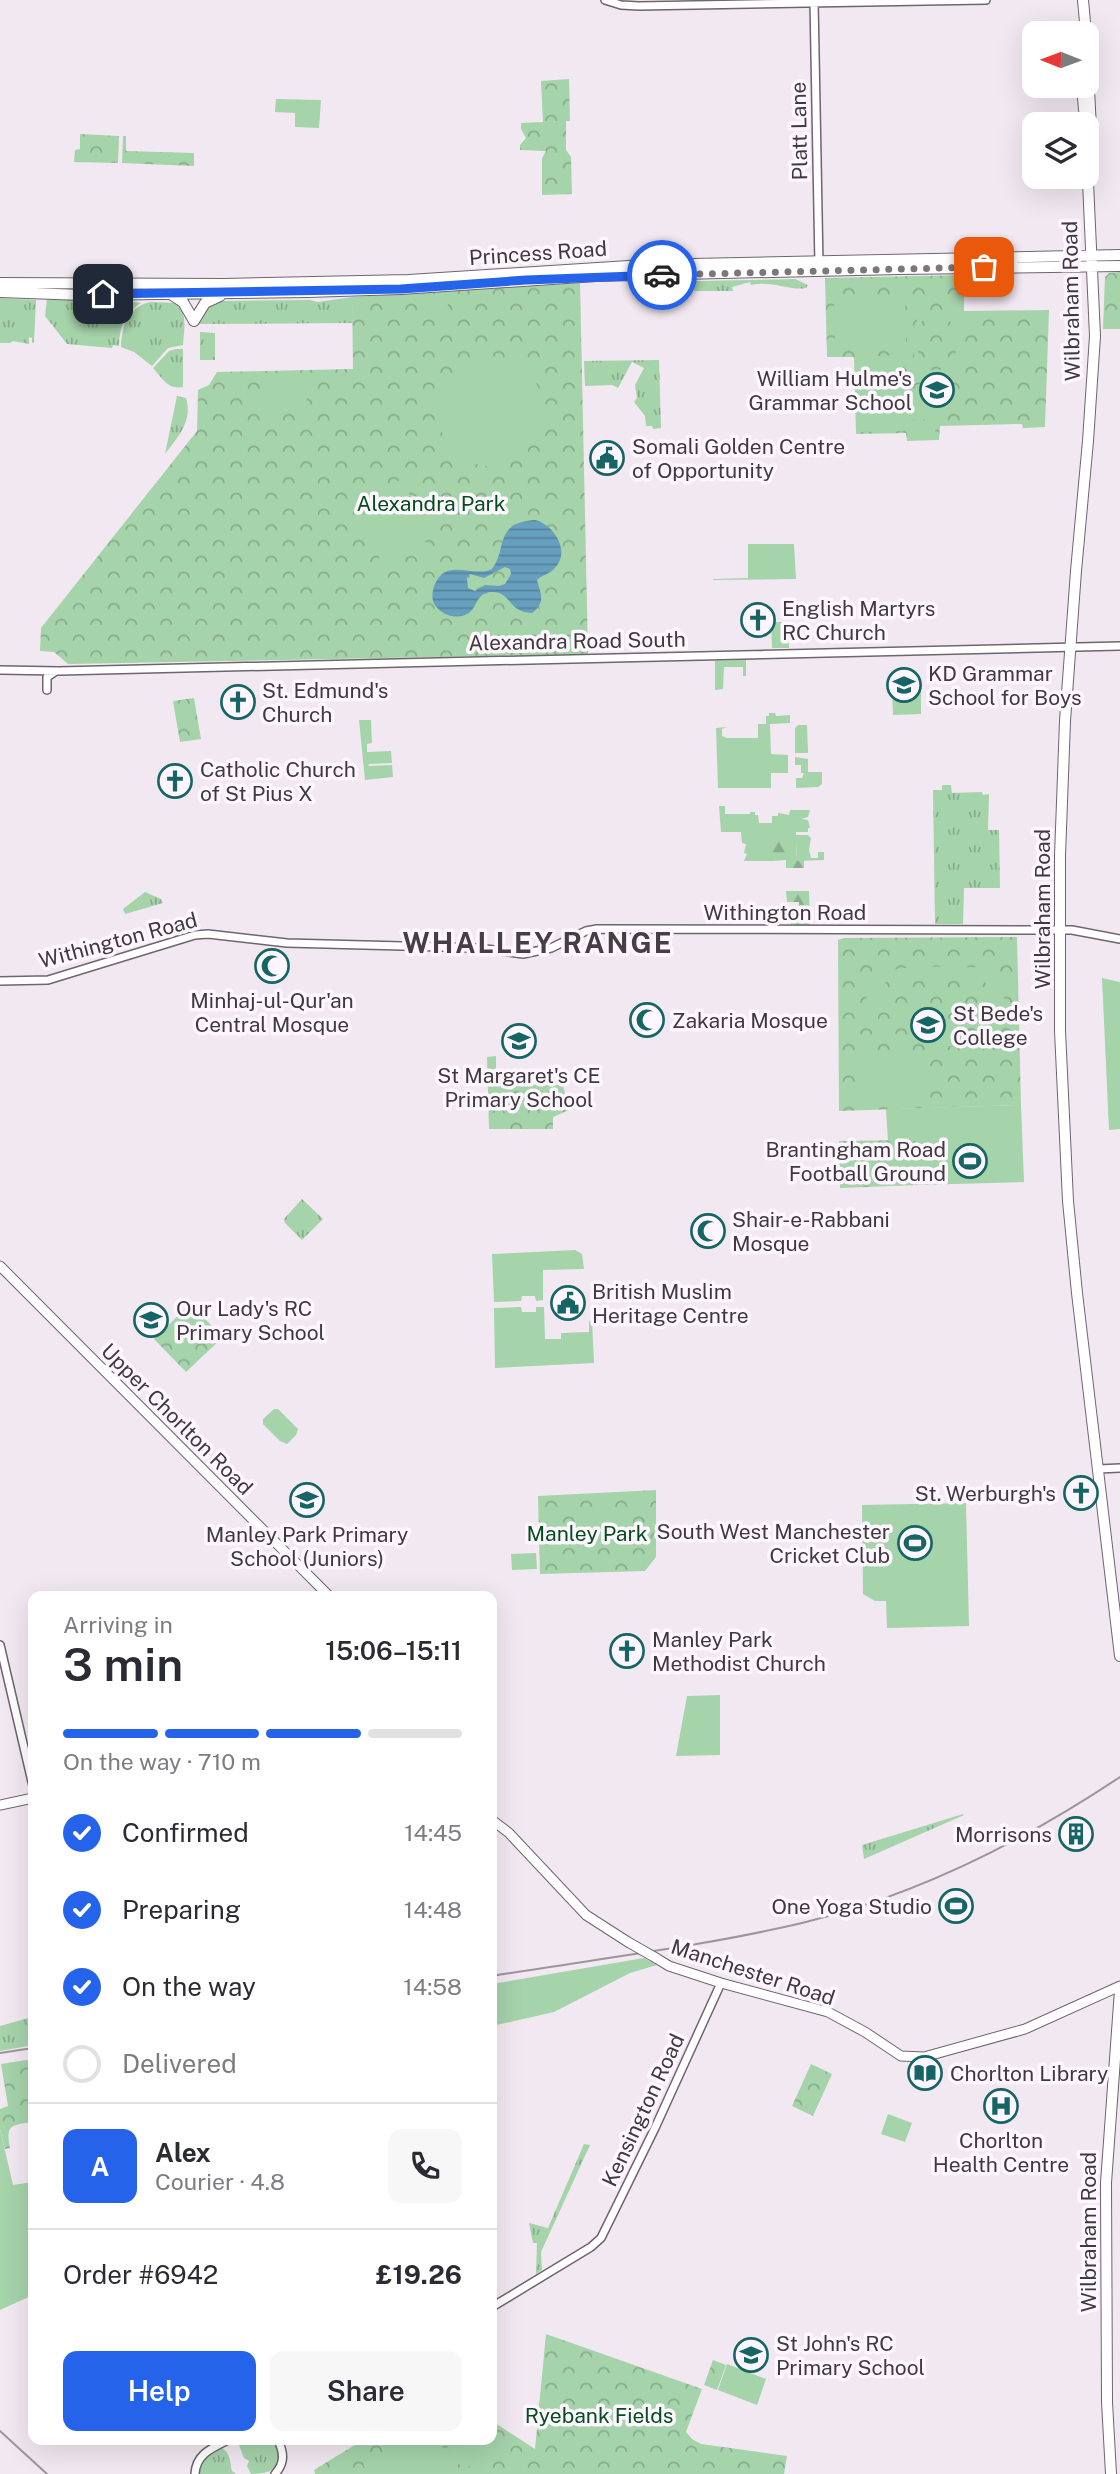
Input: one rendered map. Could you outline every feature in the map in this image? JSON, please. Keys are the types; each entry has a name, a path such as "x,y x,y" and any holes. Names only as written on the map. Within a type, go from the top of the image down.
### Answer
{"highway":[{"path":"1077,0 1078,21"},
{"path":"1083,0 1085,21"},
{"name":"Wilbraham Road","path":"1089,98 1094,256"},
{"name":"Wilbraham Road","path":"1089,189 1095,267 1092,310 1095,325 1070,647 1061,825 1060,1031 1068,1201 1120,1656"},
{"name":"Princess Road","path":"0,292 169,294 401,289 585,277 1120,255"},
{"name":"Princess Road","path":"0,283 224,284 409,280 596,267 1120,266"},
{"path":"169,294 183,302 194,321 205,303 215,297 233,293"},
{"name":"Wilbraham Road","path":"1111,2474 1107,2402 1106,2183 1120,1988"}],"main road":[{"name":"Upper Chorlton Road","path":"0,1266 325,1591"},
{"path":"0,1805 28,1799"},
{"name":"Manchester Road","path":"497,1824 509,1833 586,1915 669,1966 828,2012 901,2056 924,2057 1001,2037 1053,2018 1120,1988"}],"street":[{"path":"605,0 635,3 986,0"},
{"name":"Platt Lane","path":"814,2 819,266"},
{"name":"Alexandra Road South","path":"0,670 1120,646"},
{"path":"47,690 47,677 57,670"},
{"name":"Withington Road","path":"0,981 48,980 195,935 208,934 314,944 479,948 523,954 551,948 586,931 597,929 1075,930 1120,939"},
{"path":"1041,930 1052,936 1060,951"},
{"path":"1098,1469 1120,1468"},
{"path":"0,1645 28,1765"},
{"name":"Kensington Road","path":"497,2305 591,2247 608,2229 721,1983"},
{"path":"195,2474 199,2458 218,2445"},
{"path":"275,2474 283,2463 283,2445"}],"green space":[{"path":"569,79 570,121 566,121 566,150 571,157 572,194 542,195 542,158 546,151 520,150 520,145 526,138 521,123 543,122 541,81"},
{"path":"276,99 321,100 319,128 295,127 295,113 275,112"},
{"path":"80,134 119,136 118,163 74,162 75,150 80,149"},
{"path":"123,136 126,136 126,151 194,153 194,166 122,163"},
{"path":"1120,272 1120,329 1103,329 1105,277 1109,273"},
{"name":"William Hulme's Grammar School","path":"964,275 964,311 1049,310 1045,427 1023,428 1022,424 940,426 939,440 907,441 906,433 856,434 854,357 827,357 825,278"},
{"path":"795,279 808,285 800,289 766,284 751,285 750,282 732,287 733,291 694,291 695,287 669,282 668,285 648,287 648,282"},
{"name":"Alexandra Park","path":"580,283 588,654 68,664 54,652 40,651 41,628 197,431 198,390 209,385 217,372 353,369 352,297"},
{"path":"905,295 906,343 835,344 834,297"},
{"path":"446,296 449,311 426,316 423,300"},
{"path":"352,297 353,323 199,324 210,306 218,301 318,302"},
{"path":"0,298 36,300 34,342 32,343 32,338 29,337 29,344 13,341 0,343"},
{"path":"47,299 141,303 124,321 119,346 113,345 112,348 67,344 45,316"},
{"path":"150,302 176,303 180,307 184,322 183,345 168,348 152,366 134,352 121,347 127,319 136,309"},
{"path":"959,302 962,381 956,381 955,366 941,375 929,374 920,366 914,354 912,339 915,325 923,314 939,309 953,317 953,303","holes":["936,314 949,320 954,330 956,357 944,369 928,369 919,358 919,329 926,318"]},
{"path":"200,332 215,333 215,360 200,360"},
{"path":"183,349 183,387 169,385 153,368 169,351"},
{"path":"902,355 904,431 858,432 856,357"},
{"path":"491,356 520,365 530,374 537,384 542,410 533,439 517,458 498,466 478,464 460,456 446,441 439,421 441,399 454,376 470,362"},
{"path":"659,360 661,428 646,426 645,416 634,402 637,398 635,385 644,368 632,362 618,388 612,385 585,386 584,361"},
{"path":"306,380 307,413 264,414 263,381"},
{"path":"177,396 186,398 188,414 183,428 165,454"},
{"path":"911,407 935,407 935,419 911,420"},
{"path":"935,425 936,438 912,439 911,426"},
{"path":"404,479 428,549 382,566 357,495"},
{"path":"748,544 794,544 796,579 713,580 748,578"},
{"path":"771,622 788,622 789,648 772,648"},
{"path":"746,660 746,676 743,676 743,667 724,667 723,689 715,690 715,661"},
{"path":"892,690 921,690 921,714 893,715"},
{"path":"194,698 201,739 180,742 173,701"},
{"path":"769,713 775,713 776,716 790,715 790,723 770,724 771,754 788,755 788,773 771,773 771,788 718,788 716,728 727,727 722,729 722,736 727,738 758,738 758,724 766,724 766,716 769,716"},
{"path":"359,720 371,720 372,743 367,744 367,752 391,751 392,763 368,766 392,765 393,777 365,780"},
{"path":"798,725 807,725 808,753 795,753 795,728"},
{"path":"795,757 808,759 808,772 822,772 822,784 818,787 796,788 796,778 802,778 804,773 801,773 801,765 795,765"},
{"path":"942,785 951,785 952,793 989,794 988,830 999,830 1000,888 964,888 963,924 935,924 933,790 942,790"},
{"path":"719,806 725,806 725,814 755,812 759,823 772,823 772,816 778,816 778,813 789,815 790,810 810,810 808,817 801,819 808,820 808,832 796,832 796,835 808,835 811,838 811,858 818,858 818,852 824,852 824,860 797,861 796,841 781,841 781,832 773,832 773,861 744,861 747,854 744,853 746,844 742,843 741,832 721,832"},
{"path":"773,832 781,832 796,840 797,860 804,860 804,868 786,868 786,860 773,861"},
{"path":"786,891 809,891 810,925 791,925 791,921 799,920 799,902 787,902"},
{"path":"145,892 161,899 163,903 125,914 123,909"},
{"name":"St Bede's College","path":"1017,937 1021,1105 839,1111 838,940"},
{"path":"919,967 979,967 999,985 1005,1003 1004,1012 995,1026 972,1041 1006,1040 1006,1044 927,1047 926,1042 894,1042 884,1038 870,1023 866,1014 867,994 871,985 887,972","holes":["918,975 971,975 981,979 993,993 997,1009 988,1025 973,1032 897,1034 881,1026 874,1012 873,1005 878,990 891,979"]},
{"path":"1102,978 1120,982 1120,1129 1109,1130"},
{"path":"926,1055 928,1099 856,1101 854,1057"},
{"path":"496,1056 496,1070 518,1069 518,1084 563,1085 569,1110 553,1117 553,1129 489,1129 487,1057"},
{"name":"Brantingham Road Football Ground","path":"1021,1105 1024,1182 918,1185 916,1141 888,1141 886,1109"},
{"path":"916,1140 918,1185 840,1188 839,1141"},
{"path":"302,1199 323,1219 302,1240 284,1219"},
{"path":"575,1250 582,1254 584,1269 543,1270 543,1300 536,1301 535,1296 522,1296 521,1301 494,1302 492,1254"},
{"path":"190,1304 223,1337 186,1372 154,1339"},
{"path":"521,1307 522,1312 536,1312 536,1307 544,1307 545,1339 561,1339 561,1333 589,1332 589,1321 592,1321 594,1363 495,1368 494,1308"},
{"path":"274,1409 278,1409 298,1429 287,1444 280,1441 263,1424 263,1419"},
{"name":"Manley Park","path":"656,1490 656,1557 645,1571 540,1574 538,1496"},
{"name":"South West Manchester Cricket Club","path":"966,1503 969,1626 887,1628 886,1601 875,1601 863,1594 862,1505"},
{"path":"607,1513 615,1524 595,1538 587,1526"},
{"path":"536,1553 537,1569 512,1570 511,1554"},
{"path":"720,1695 720,1755 676,1756 687,1696"},
{"path":"964,1815 864,1859 862,1845"},
{"path":"644,1958 657,1965 630,1973 554,2012 497,2025 497,1983"},
{"path":"28,2018 28,2046 0,2051 0,2026"},
{"path":"28,2060 28,2123 12,2127 9,2134 10,2148 5,2149 0,2129 0,2109 8,2106 1,2064"},
{"path":"811,2064 832,2074 813,2116 792,2106"},
{"path":"888,2114 912,2123 905,2142 881,2134"},
{"path":"0,2129 13,2185 28,2183 28,2297 0,2310"},
{"path":"584,2144 590,2145 541,2252 542,2270 536,2274 537,2243 533,2243 529,2223 548,2228"},
{"name":"Ryebank Fields","path":"546,2334 702,2389 686,2432 701,2444 787,2456 784,2474 315,2474 314,2470 355,2445 497,2445 497,2424 535,2449"},
{"path":"713,2360 726,2365 717,2390 704,2385"},
{"path":"727,2364 766,2379 757,2405 718,2390"},
{"path":"239,2445 274,2445 279,2461 273,2470 251,2474 247,2466 249,2461 244,2458"},
{"path":"395,2445 441,2445 455,2466 443,2474 369,2474 363,2465"},
{"path":"446,2445 489,2445 493,2451 463,2470"},
{"path":"222,2448 236,2474 199,2474 203,2460"}],"water":[{"path":"535,520 542,523 554,533 561,547 560,561 555,568 537,580 541,602 536,609 532,613 524,612 503,595 491,592 482,595 465,615 450,616 438,609 432,596 438,579 451,570 492,569 507,532 522,522","holes":["505,567 510,569 511,574 505,584 485,585 475,591 468,588 467,578 470,574 484,578"]}],"tram line":[{"path":"497,1975 725,1939 844,1912 927,1882 967,1864 1046,1823 1120,1777"},
{"path":"0,2053 28,2049"},
{"path":"0,2431 47,2474"}],"way so far":[{"path":"662,275 984,267"}],"place":[{"name":"William Hulme's Grammar School","path":"937,390"},
{"name":"Somali Golden Centre of Opportunity","path":"607,458"},
{"name":"English Martyrs RC Church","path":"758,620"},
{"name":"KD Grammar School for Boys","path":"904,685"},
{"name":"St. Edmund's Church","path":"238,702"},
{"name":"Catholic Church of St Pius X","path":"175,781"},
{"name":"Minhaj-ul-Qur'an Central Mosque","path":"272,966"},
{"name":"Zakaria Mosque","path":"647,1020"},
{"name":"St Bede's College","path":"928,1025"},
{"name":"St Margaret's CE Primary School","path":"519,1041"},
{"name":"Brantingham Road Football Ground","path":"970,1161"},
{"name":"Shair-e-Rabbani Mosque","path":"708,1231"},
{"name":"British Muslim Heritage Centre","path":"568,1303"},
{"name":"Our Lady's RC Primary School","path":"151,1320"},
{"name":"St. Werburgh's","path":"1081,1493"},
{"name":"Manley Park Primary School (Juniors)","path":"307,1500"},
{"name":"South West Manchester Cricket Club","path":"915,1543"},
{"name":"Manley Park Methodist Church","path":"627,1651"},
{"name":"Morrisons","path":"1076,1834"},
{"name":"One Yoga Studio","path":"956,1906"},
{"name":"Chorlton Library","path":"925,2073"},
{"name":"Chorlton Health Centre","path":"1001,2106"},
{"name":"St John's RC Primary School","path":"751,2355"}],"district":[{"name":"WHALLEY RANGE","path":"538,942"}],"route":[{"path":"103,294 332,292 662,275"}]}
